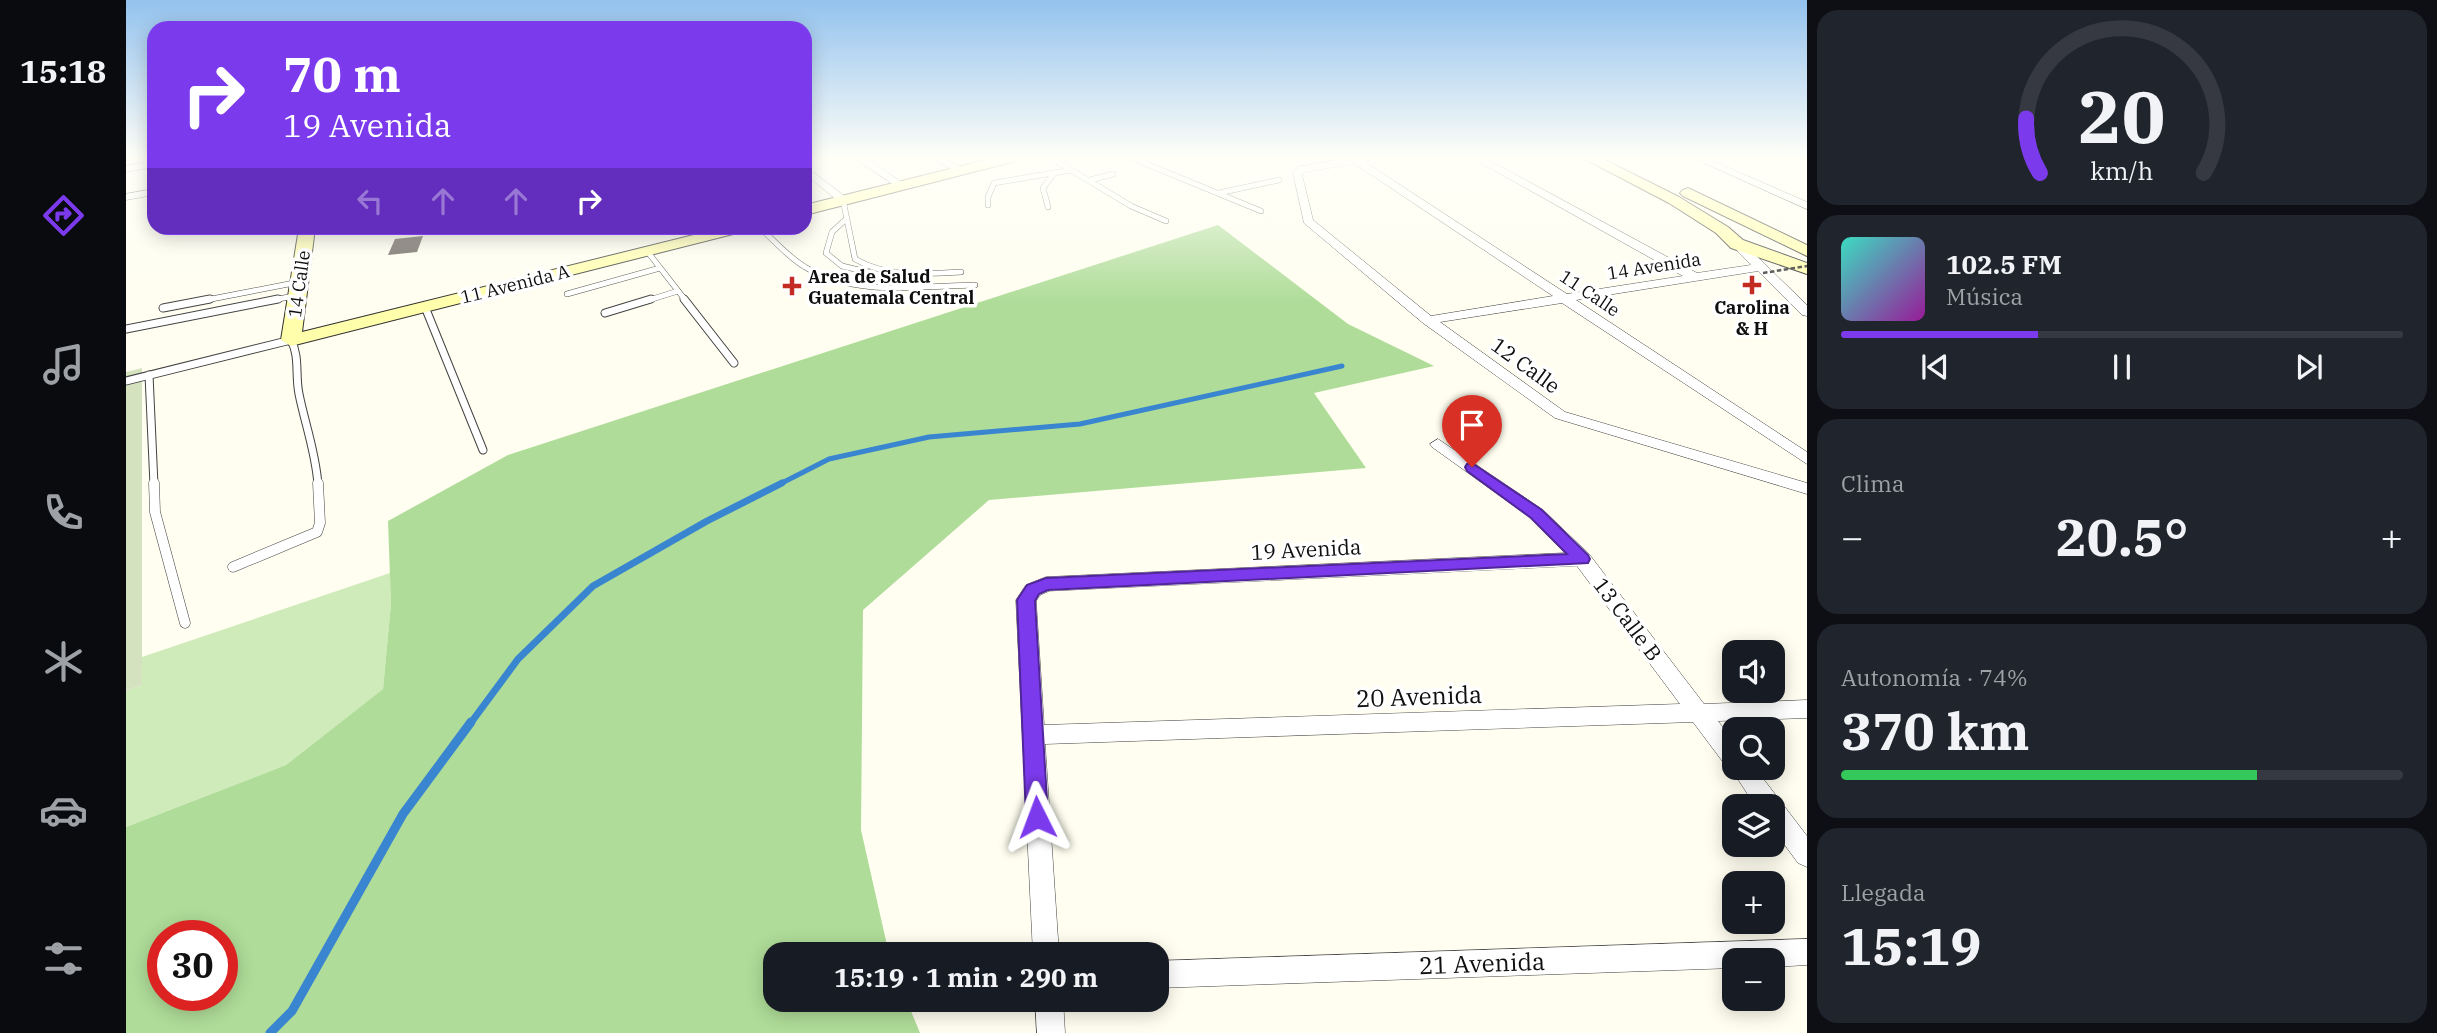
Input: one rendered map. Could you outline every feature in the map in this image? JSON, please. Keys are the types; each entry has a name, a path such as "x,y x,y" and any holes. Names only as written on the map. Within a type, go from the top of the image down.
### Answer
{"street":[{"name":"12 Calle","path":"1304,206 1308,221 1429,320 1560,415 1807,489"},
{"name":"11 Calle","path":"1429,206 1807,459"},
{"path":"1565,206 1696,278"},
{"path":"1684,206 1722,230 1762,270 1802,302 1807,312"},
{"path":"1716,206 1807,251"},
{"path":"1722,230 1727,225 1761,228"},
{"name":"14 Calle","path":"291,340 306,235"},
{"name":"11 Avenida A","path":"291,340 712,235"},
{"path":"1737,244 1807,267"},
{"name":"14 Avenida","path":"1429,320 1762,270"},
{"name":"13 Calle B","path":"1438,444 1537,514 1582,559 1722,744"},
{"name":"19 Avenida","path":"1032,735 1026,600 1033,590 1046,584 1582,559"},
{"name":"20 Avenida","path":"1032,735 1807,709"},
{"path":"1032,735 1045,942"},
{"path":"1785,826 1807,855"},
{"name":"21 Avenida","path":"1169,975 1807,952"},
{"path":"1050,1012 1051,1033"}],"lane":[{"path":"844,206 855,259 863,265 901,273"},
{"path":"1131,206 1166,221"},
{"path":"1249,206 1261,211"},
{"path":"845,220 832,232 826,253 833,263 851,270 961,272"},
{"path":"768,235 807,269 826,277 860,285 975,285"},
{"path":"647,251 734,363"},
{"path":"567,294 660,268"},
{"path":"163,308 299,288"},
{"path":"126,328 299,288"},
{"path":"605,313 678,291"},
{"path":"425,307 483,450"},
{"path":"126,381 291,340 297,351 298,391 317,464 320,523 317,532 303,540 233,567"},
{"path":"149,375 155,512 185,623"}],"path":[{"path":"1762,270 1807,267"}],"green space":[{"path":"1218,225 1348,324 1434,366 1314,393 1366,468 989,500 863,610 861,830 886,942 763,942 763,1012 911,1012 920,1033 126,1033 126,827 286,765 383,689 391,604 388,521 508,455"},
{"path":"142,368 142,685 126,691 126,372"},
{"path":"390,573 391,604 383,689 286,765 126,827 126,691 142,685 142,657"}],"building":[{"path":"423,236 417,252 388,255 395,239"}],"waterway":[{"path":"778,485 829,459 929,437 1080,424 1342,366"},
{"path":"470,724 518,659 593,586 707,521 782,483"},
{"path":"270,1033 292,1011 403,814 471,722"}],"place":[{"name":"Carolina & H","path":"1752,285"},
{"name":"Area de Salud Guatemala Central","path":"792,286"}],"route":[{"path":"1037,817 1026,600 1033,590 1046,584 1582,559 1537,514 1472,467"}]}
